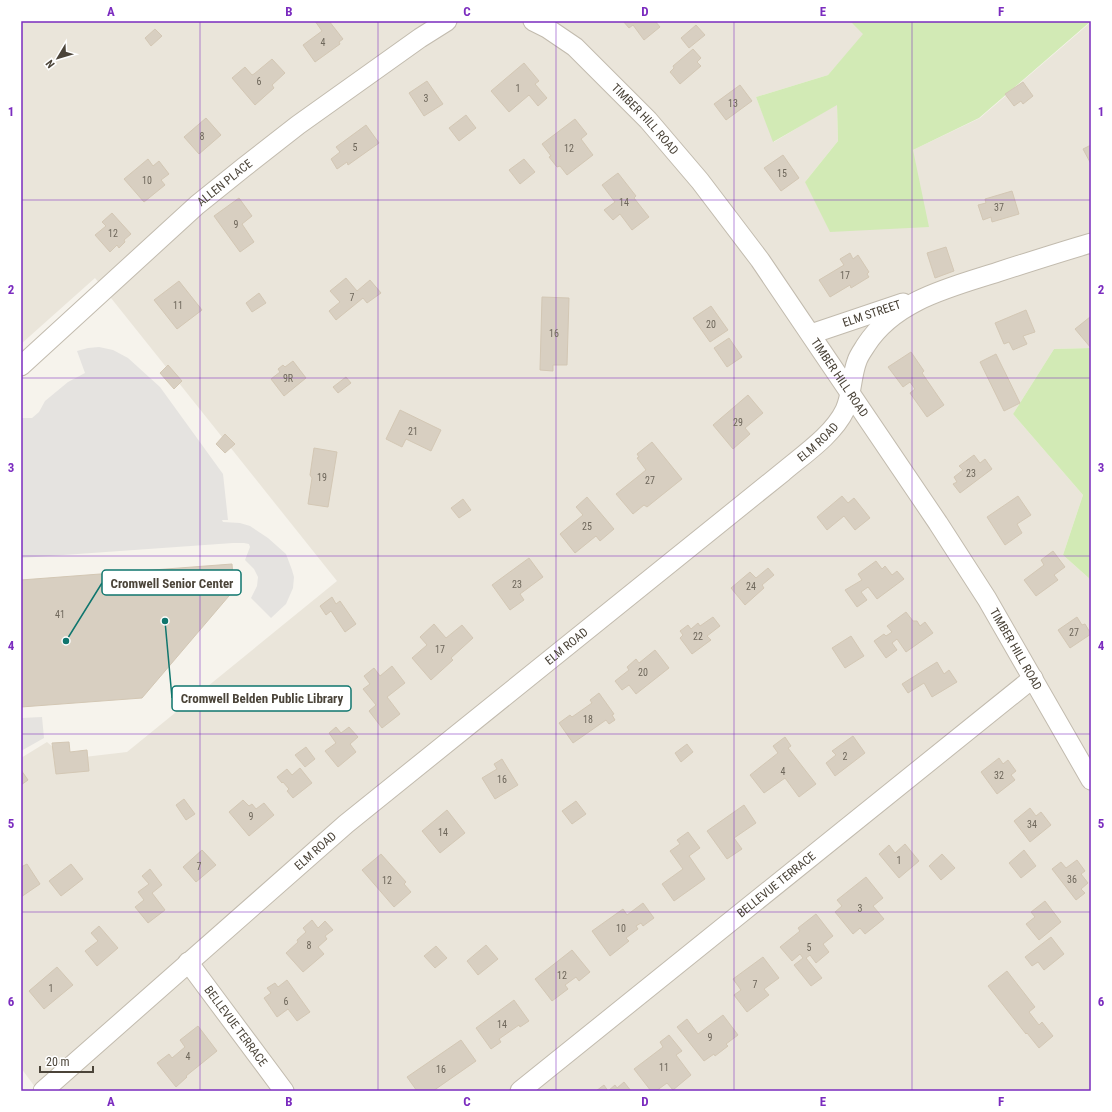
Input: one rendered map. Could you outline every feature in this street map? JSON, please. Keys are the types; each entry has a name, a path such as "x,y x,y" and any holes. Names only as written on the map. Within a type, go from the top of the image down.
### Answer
{"street":[{"name":"ALLEN PLACE","path":"21,366 197,204 298,125 420,38 447,21"},
{"name":"TIMBER HILL ROAD","path":"533,21 547,28 575,47 648,120 700,181 760,260 851,393 987,599 1091,780"},
{"path":"563,21 575,47"},
{"name":"ELM ROAD","path":"43,1091 346,824 788,468 835,426 844,411 851,393 857,360 866,344 891,317 932,293 1091,243"},
{"name":"ELM STREET","path":"810,334 932,293"},
{"name":"BELLEVUE TERRACE","path":"520,1091 1032,678"},
{"name":"BELLEVUE TERRACE","path":"188,962 284,1091"}],"shaded area":[{"path":"21,21 850,21 864,34 828,75 756,97 774,142 837,104 838,141 805,182 913,150 980,118 1091,22 1091,348 1054,349 1013,414 1083,495 1063,555 1091,580 1091,1091 38,1091 21,1068 21,758 47,742 67,759 127,752 337,581 95,278 21,344"},
{"path":"99,347 113,350 128,358 160,387 223,474 228,520 222,520 223,522 240,523 250,526 268,538 286,554 294,577 293,588 286,604 271,618 251,598 257,586 258,577 254,569 245,560 250,547 249,544 233,543 21,558 21,418 32,418 39,412 45,401 68,382 85,373 77,351"},
{"path":"42,717 44,738 21,751 21,718"}],"green space":[{"path":"850,21 1091,21 979,118 913,150 929,227 830,232 805,182 838,141 837,105 773,142 756,97 828,75 863,34"},
{"path":"1091,348 1091,580 1063,555 1083,495 1013,414 1054,349"}],"building":[{"path":"315,21 329,21 343,39 339,42 340,44 315,62 303,45 322,31"},
{"path":"623,21 655,21 660,27 644,40 633,25 629,28"},
{"path":"696,25 705,35 689,48 681,38"},
{"path":"155,29 162,36 151,46 145,38"},
{"path":"693,49 701,58 697,62 701,66 680,84 670,72 674,68 673,66"},
{"path":"272,59 285,73 272,85 274,88 255,105 232,78 245,67 252,75"},
{"path":"524,63 539,81 535,84 547,98 538,106 529,95 509,112 491,91"},
{"path":"427,81 443,104 424,116 409,93"},
{"path":"1023,82 1033,96 1023,104 1021,101 1014,106 1005,94"},
{"path":"740,85 752,101 726,120 714,104"},
{"path":"466,115 476,128 459,141 449,128"},
{"path":"206,118 221,135 199,154 184,137"},
{"path":"575,119 587,134 581,139 593,155 567,175 560,166 557,167 549,157 551,156 542,144"},
{"path":"366,125 379,143 348,165 347,162 337,169 331,159 340,152 336,147"},
{"path":"1091,145 1091,164 1083,149"},
{"path":"783,155 799,178 781,191 764,168"},
{"path":"148,159 153,166 159,161 169,174 161,180 165,185 144,202 124,179"},
{"path":"524,159 535,172 520,184 509,170"},
{"path":"618,173 636,196 634,198 649,217 632,230 620,214 613,220 604,210 615,202 602,185"},
{"path":"1012,191 1019,214 992,222 991,217 983,220 978,205 986,203 985,199"},
{"path":"239,198 252,216 242,224 254,242 240,252 214,216"},
{"path":"112,213 131,234 124,240 125,242 119,248 117,245 110,252 95,235 106,226 102,222"},
{"path":"946,247 954,271 935,278 927,253"},
{"path":"850,253 853,259 858,255 869,272 867,274 869,277 851,288 850,285 830,297 819,280 844,265 840,259"},
{"path":"346,278 357,291 370,280 381,293 367,303 363,298 336,320 329,311 340,302 330,291"},
{"path":"179,281 202,310 177,329 154,300"},
{"path":"259,293 266,303 252,312 246,303"},
{"path":"542,297 569,298 567,365 553,365 553,371 540,370"},
{"path":"711,306 728,330 710,342 693,318"},
{"path":"1026,310 1035,332 1023,336 1027,344 1013,350 1009,342 1004,344 995,323"},
{"path":"1090,317 1091,318 1091,348 1075,329"},
{"path":"729,338 742,357 727,367 714,348"},
{"path":"911,352 924,371 922,373 944,405 927,417 910,393 915,389 910,382 903,387 888,367"},
{"path":"996,354 1020,403 1004,411 980,362"},
{"path":"293,361 306,378 284,396 271,379 280,372 278,369 283,365 285,367"},
{"path":"168,365 182,381 174,389 160,373"},
{"path":"346,377 351,383 338,393 333,387"},
{"path":"748,395 763,413 745,428 750,434 733,449 713,425"},
{"path":"400,410 441,430 431,451 406,439 402,447 386,439"},
{"path":"225,434 235,444 225,453 216,444"},
{"path":"652,442 682,479 647,507 644,505 633,514 616,494 646,470 637,458 639,457 637,454"},
{"path":"314,448 337,452 328,507 308,504 312,478 310,475"},
{"path":"974,455 980,463 985,459 992,469 960,493 953,484 957,482 954,477 963,470 959,466"},
{"path":"842,496 848,503 854,498 870,518 855,530 844,516 827,530 817,517"},
{"path":"1018,496 1031,515 1017,524 1022,533 1005,545 987,517"},
{"path":"587,497 614,529 600,541 596,536 575,553 560,534 583,515 576,507"},
{"path":"463,499 471,510 459,518 451,508"},
{"path":"1053,551 1065,567 1054,575 1058,580 1036,596 1024,580 1044,565 1041,560"},
{"path":"529,558 543,577 520,594 524,600 510,610 492,585"},
{"path":"876,561 882,569 885,566 892,575 897,571 904,579 877,599 868,587 861,592 867,600 857,607 845,590 862,580 858,574"},
{"path":"232,564 234,590 142,698 21,707 21,580"},
{"path":"768,568 774,575 762,585 764,588 745,605 731,588 750,572 756,578"},
{"path":"332,597 336,604 340,601 356,624 345,632 331,611 326,615 320,606"},
{"path":"906,612 913,621 917,621 920,626 925,622 933,633 906,652 897,639 892,643 897,650 886,658 874,641 884,634 886,636 892,632 887,626"},
{"path":"713,617 720,626 707,636 711,640 692,654 680,638 683,635 680,631 688,625 691,629 698,623 700,626"},
{"path":"1077,617 1082,625 1085,624 1091,634 1070,648 1058,630"},
{"path":"434,624 446,638 462,625 473,638 451,658 453,660 431,680 412,658 427,645 420,637"},
{"path":"851,636 864,656 845,668 832,648"},
{"path":"655,650 669,668 636,694 629,685 622,690 615,681 629,670 627,667 636,659 639,663"},
{"path":"937,662 944,674 949,670 957,682 932,697 924,683 908,693 902,684"},
{"path":"392,666 405,683 387,697 400,714 382,728 369,711 376,705 363,689 370,684 364,676 374,668 380,676"},
{"path":"599,693 614,714 612,715 615,720 609,724 606,720 573,743 559,723 570,715 572,717 592,703 590,700"},
{"path":"336,727 341,733 349,727 358,737 350,744 356,752 338,767 325,751 336,743 329,733"},
{"path":"853,736 865,753 835,776 826,763 836,755 832,751"},
{"path":"785,737 791,746 788,748 816,784 799,797 785,778 764,793 750,775 778,753 773,746"},
{"path":"69,742 70,752 87,750 89,771 56,774 52,743"},
{"path":"687,744 693,752 681,762 675,753"},
{"path":"306,747 315,759 305,767 295,755"},
{"path":"999,758 1003,764 1008,760 1016,771 1011,775 1015,780 997,794 981,772"},
{"path":"502,759 518,785 495,799 482,778 497,769 494,764"},
{"path":"300,768 312,783 293,798 287,791 289,789 277,777 287,769 292,775"},
{"path":"21,770 28,780 21,785"},
{"path":"184,799 195,814 186,820 176,805"},
{"path":"243,800 249,806 252,804 256,809 264,803 274,815 249,836 229,812"},
{"path":"576,801 586,814 572,824 562,811"},
{"path":"744,805 756,823 734,838 742,849 727,859 707,831"},
{"path":"1030,808 1036,816 1041,812 1051,825 1030,842 1014,821"},
{"path":"447,810 465,833 440,853 422,831"},
{"path":"688,832 700,848 689,856 705,879 674,901 662,884 683,869 670,851 680,844 677,840"},
{"path":"905,844 919,861 899,878 879,854 889,845 895,853"},
{"path":"202,850 216,865 196,882 183,867"},
{"path":"1024,850 1036,866 1021,878 1009,863"},
{"path":"381,854 406,882 404,884 411,892 394,907 362,870"},
{"path":"942,854 955,868 941,880 929,866"},
{"path":"1077,860 1085,871 1081,874 1088,883 1081,889 1085,893 1076,900 1052,869 1061,862 1066,868"},
{"path":"27,864 40,884 21,897 21,867"},
{"path":"71,864 83,879 61,896 49,881"},
{"path":"150,869 162,885 152,893 165,910 148,923 135,907 144,900 138,892 149,884 142,876"},
{"path":"866,877 883,898 873,906 884,919 865,934 860,928 853,934 835,912 842,906 837,900"},
{"path":"1045,901 1061,922 1039,940 1026,924 1035,917 1031,912"},
{"path":"643,903 654,918 643,926 641,923 636,926 638,929 626,938 629,941 610,956 592,931 623,909 627,915"},
{"path":"816,914 833,936 823,944 829,952 816,963 810,955 806,958 822,978 811,986 794,965 803,958 800,954 792,961 780,947 800,931 798,928"},
{"path":"312,920 318,928 325,921 333,930 325,936 327,939 318,947 324,954 303,972 286,953 306,932 303,928"},
{"path":"99,926 118,948 97,966 85,951 98,941 91,933"},
{"path":"1051,937 1064,954 1044,970 1038,962 1032,966 1025,957"},
{"path":"486,945 498,959 478,975 467,961"},
{"path":"436,946 447,958 435,968 424,956"},
{"path":"572,950 590,972 579,981 576,977 565,985 568,989 552,1001 535,979"},
{"path":"763,957 779,978 764,989 769,995 747,1012 734,995 741,990 733,979"},
{"path":"57,967 73,985 44,1009 29,991"},
{"path":"1007,971 1035,1007 1029,1012 1039,1025 1042,1022 1053,1036 1039,1048 988,986"},
{"path":"287,980 310,1012 297,1021 288,1009 277,1017 264,998 271,993 267,988 275,983 278,987"},
{"path":"514,1000 529,1021 520,1027 519,1025 499,1039 501,1042 491,1049 476,1028"},
{"path":"723,1015 738,1035 726,1044 728,1046 715,1056 714,1054 704,1061 677,1027 687,1019 698,1034"},
{"path":"198,1026 217,1051 186,1076 187,1077 176,1087 157,1063 169,1054 172,1058 185,1047 180,1040"},
{"path":"669,1035 682,1051 676,1055 691,1075 673,1090 667,1083 656,1091 651,1091 634,1069 663,1047 660,1042"},
{"path":"461,1040 476,1061 433,1091 417,1091 407,1077"},
{"path":"624,1082 631,1091 608,1091 615,1085 617,1088"},
{"path":"604,1085 608,1091 596,1091"}],"place":[{"name":"Cromwell Belden Public Library","path":"165,621"},
{"name":"Cromwell Senior Center","path":"66,641"}]}
